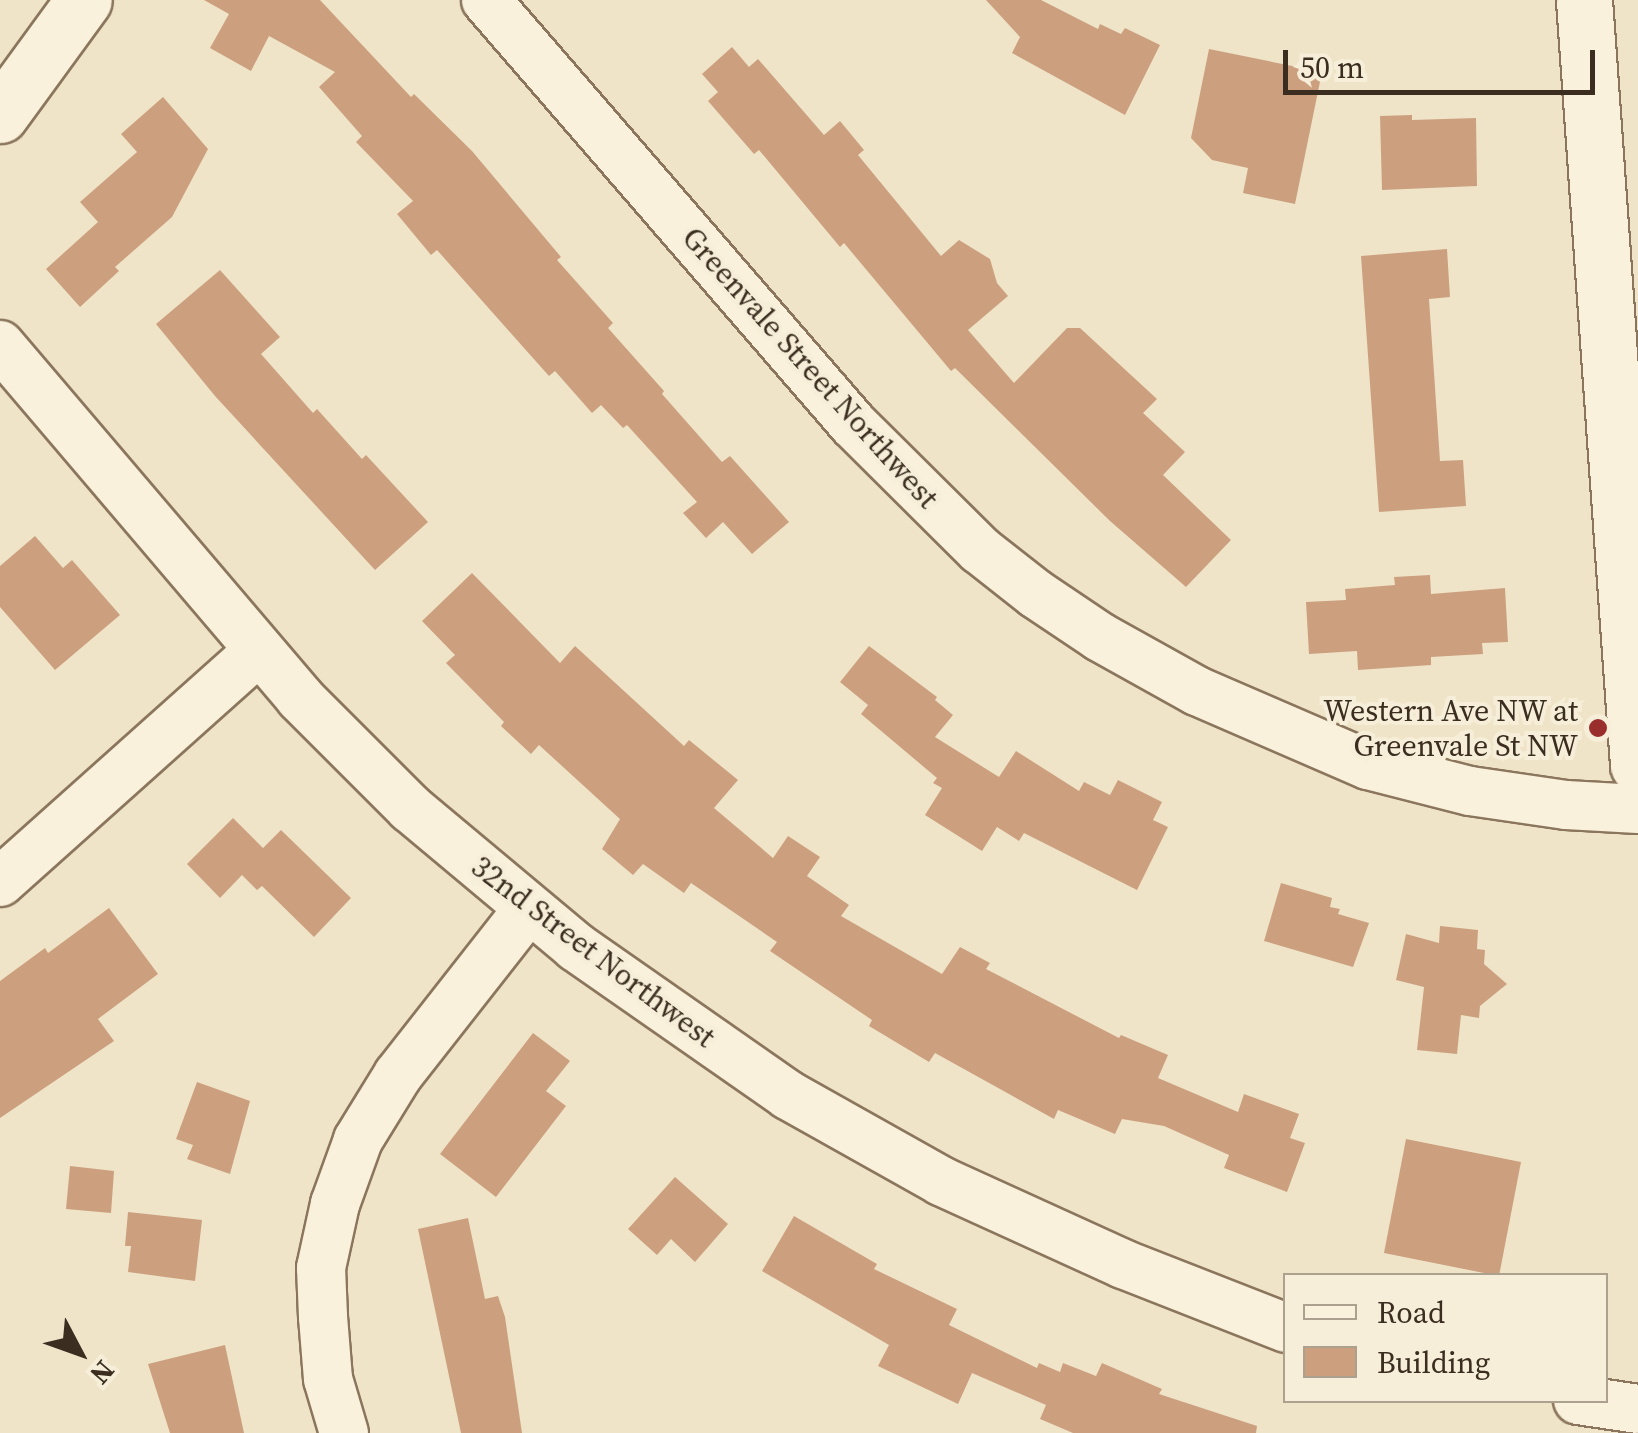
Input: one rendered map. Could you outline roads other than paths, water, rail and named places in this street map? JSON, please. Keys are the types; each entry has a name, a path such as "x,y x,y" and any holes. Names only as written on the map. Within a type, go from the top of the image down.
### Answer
{"street":[{"path":"0,116 84,0"},
{"name":"Greenvale Street Northwest","path":"486,0 853,424 980,550 1036,594 1100,637 1197,691 1368,765 1470,792 1566,805 1638,809"},
{"path":"1584,0 1638,766"},
{"name":"32nd Street Northwest","path":"0,345 258,651 374,774 528,909 788,1095 940,1180 1123,1264 1283,1327"},
{"path":"0,882 258,651"},
{"path":"344,1433 328,1379 322,1317 321,1268 335,1204 358,1140 398,1074 528,909"},
{"path":"1596,1403 1638,1410"}],"place":[{"name":"Western Ave NW at Greenvale St NW","path":"1598,728"}]}
